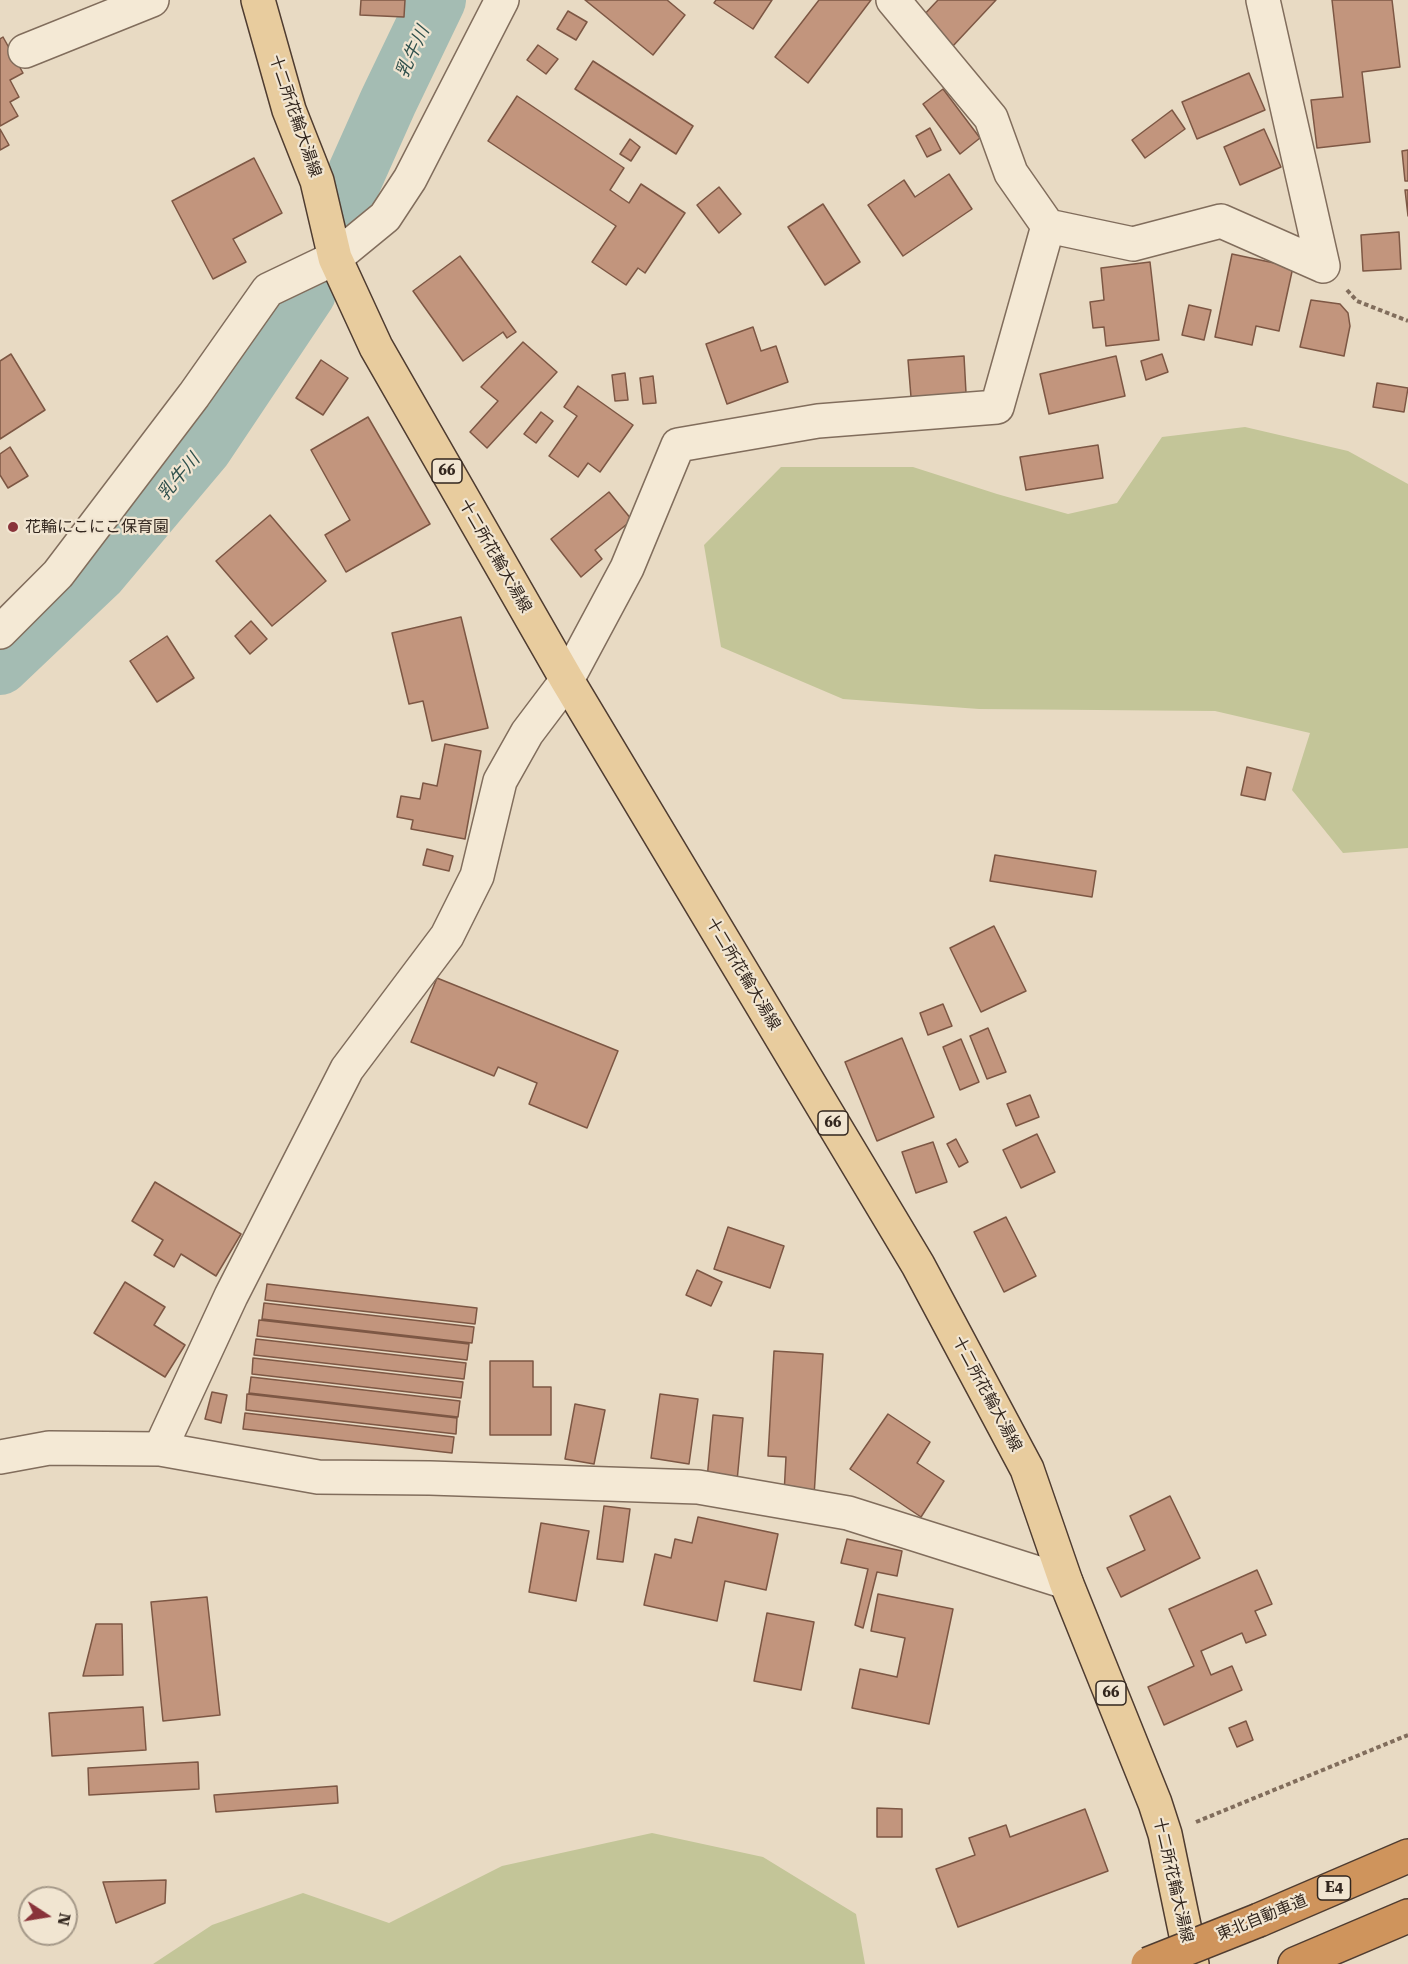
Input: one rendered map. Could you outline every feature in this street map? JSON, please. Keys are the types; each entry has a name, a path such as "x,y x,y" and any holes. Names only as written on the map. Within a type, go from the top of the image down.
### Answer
{"highway":[{"name":"東北自動車道","path":"1148,1964 1259,1920 1408,1856"},
{"path":"1295,1964 1408,1916"}],"main road":[{"name":"十二所花輪大湯線","path":"258,0 289,110 317,181 334,258 375,347 567,680 918,1265 1026,1469 1066,1582 1155,1803 1165,1834 1192,1964"}],"street":[{"path":"25,51 152,0"},
{"path":"0,632 58,574 194,395 268,290 334,258 385,217 410,179 502,0"},
{"path":"893,0 991,118 1011,173 1048,226 1133,244 1221,221 1323,266"},
{"path":"1263,0 1323,266"},
{"path":"160,1449 231,1296 347,1070 447,936 477,876 500,781 527,734 567,680 627,568 678,445 818,421 997,407 1048,226"},
{"path":"0,1457 49,1448 160,1449 318,1477 698,1487 848,1513 1066,1582"}],"path":[{"path":"1323,266 1357,301 1408,321"},
{"path":"1165,1834 1408,1735"}],"green space":[{"path":"1245,427 1348,451 1408,484 1408,848 1343,853 1292,790 1310,733 1215,711 979,709 843,699 721,647 704,545 781,467 913,467 1068,514 1117,503 1162,437"},
{"path":"652,1833 763,1857 856,1914 865,1964 153,1964 212,1925 303,1893 389,1923 502,1866"}],"building":[{"path":"361,0 405,0 404,17 360,15"},
{"path":"585,0 667,0 685,15 653,55"},
{"path":"716,0 772,0 753,29 714,3"},
{"path":"819,0 871,0 808,83 775,57"},
{"path":"938,0 996,0 952,47 921,18"},
{"path":"1332,0 1392,0 1400,67 1362,72 1370,142 1317,148 1311,100 1343,97"},
{"path":"568,11 587,22 576,40 557,29"},
{"path":"3,37 23,73 10,80 19,97 10,102 18,116 0,126 0,39"},
{"path":"538,45 558,59 546,74 527,60"},
{"path":"593,61 693,126 676,154 575,89"},
{"path":"1249,73 1265,110 1197,139 1182,102"},
{"path":"943,89 980,138 960,154 923,104"},
{"path":"517,96 624,168 610,190 629,203 641,184 685,213 645,273 638,268 626,285 592,262 616,226 488,141"},
{"path":"1172,110 1185,129 1145,158 1132,140"},
{"path":"930,128 941,150 927,157 916,136"},
{"path":"0,129 9,145 0,150"},
{"path":"1264,129 1281,167 1240,185 1224,147"},
{"path":"630,139 640,147 631,161 620,154"},
{"path":"1408,150 1408,181 1405,181 1402,151"},
{"path":"254,158 282,213 233,239 246,262 213,279 172,201"},
{"path":"949,174 972,209 903,256 868,205 904,180 915,197"},
{"path":"719,187 741,214 719,233 697,205"},
{"path":"1405,190 1408,190 1408,216"},
{"path":"823,204 860,262 825,285 788,227"},
{"path":"1399,232 1401,269 1363,271 1361,235"},
{"path":"1232,254 1293,267 1279,331 1256,326 1252,345 1215,337"},
{"path":"460,256 516,332 507,338 503,332 463,361 413,291"},
{"path":"1150,262 1159,340 1106,346 1104,327 1093,328 1090,302 1104,300 1101,268"},
{"path":"1311,300 1340,304 1348,313 1350,326 1344,356 1300,347"},
{"path":"1189,305 1211,310 1204,340 1182,335"},
{"path":"753,327 761,351 776,346 788,382 727,404 706,344"},
{"path":"523,342 557,372 487,448 470,432 498,401 481,387"},
{"path":"11,354 45,410 0,439 0,361"},
{"path":"1162,354 1168,372 1146,380 1141,361"},
{"path":"964,356 966,393 911,397 908,360"},
{"path":"1116,356 1125,396 1049,414 1040,374"},
{"path":"321,360 348,378 323,415 296,398"},
{"path":"625,373 628,400 615,401 612,375"},
{"path":"653,376 656,403 643,404 640,378"},
{"path":"1377,383 1408,388 1404,412 1373,407"},
{"path":"578,386 633,425 600,472 588,463 578,477 549,456 577,416 564,407"},
{"path":"541,412 553,421 536,443 524,434"},
{"path":"368,417 430,524 346,572 325,535 350,520 311,450"},
{"path":"1098,445 1103,478 1026,490 1020,457"},
{"path":"10,447 28,476 8,488 0,475 0,454"},
{"path":"609,492 632,520 595,550 602,559 581,577 551,539"},
{"path":"270,515 326,581 272,626 216,561"},
{"path":"461,617 488,728 432,741 423,701 409,704 392,633"},
{"path":"251,621 267,639 250,654 235,636"},
{"path":"167,636 194,678 157,702 130,661"},
{"path":"445,744 481,751 465,839 411,829 413,820 397,817 401,796 420,799 423,783 437,786"},
{"path":"1247,767 1271,773 1265,800 1241,795"},
{"path":"427,849 453,856 449,871 423,865"},
{"path":"995,855 1096,871 1092,897 990,881"},
{"path":"994,926 1026,991 981,1012 950,948"},
{"path":"437,978 618,1051 587,1128 529,1104 537,1083 498,1067 494,1076 411,1042"},
{"path":"943,1004 952,1026 928,1035 920,1013"},
{"path":"988,1028 1006,1072 987,1079 970,1036"},
{"path":"902,1038 934,1117 877,1141 845,1062"},
{"path":"961,1039 979,1082 960,1090 943,1047"},
{"path":"1030,1095 1039,1117 1016,1126 1007,1104"},
{"path":"1037,1134 1055,1172 1021,1188 1003,1150"},
{"path":"956,1139 968,1162 959,1167 947,1144"},
{"path":"933,1142 947,1182 916,1193 902,1152"},
{"path":"155,1182 241,1234 216,1276 181,1254 174,1267 154,1255 163,1240 132,1221"},
{"path":"1006,1217 1036,1276 1004,1292 974,1232"},
{"path":"728,1227 784,1246 770,1288 714,1269"},
{"path":"697,1270 722,1282 711,1306 686,1295"},
{"path":"125,1282 165,1307 154,1325 185,1345 165,1377 94,1333"},
{"path":"267,1284 477,1308 475,1324 265,1300"},
{"path":"264,1303 474,1327 472,1343 262,1319"},
{"path":"259,1320 469,1344 467,1360 257,1336"},
{"path":"256,1339 466,1363 464,1379 254,1355"},
{"path":"774,1351 823,1354 814,1496 784,1494 786,1457 768,1456"},
{"path":"253,1358 463,1382 461,1398 252,1374"},
{"path":"490,1361 533,1361 533,1387 551,1387 551,1435 490,1435"},
{"path":"251,1377 460,1401 458,1417 249,1393"},
{"path":"212,1392 227,1395 221,1423 205,1419"},
{"path":"247,1394 457,1418 456,1434 246,1410"},
{"path":"660,1394 698,1399 689,1464 651,1458"},
{"path":"575,1404 605,1410 594,1464 565,1459"},
{"path":"245,1413 454,1437 452,1453 243,1429"},
{"path":"888,1414 930,1442 917,1463 944,1481 921,1517 850,1469"},
{"path":"713,1415 743,1418 737,1481 707,1479"},
{"path":"1170,1496 1200,1558 1121,1597 1107,1568 1145,1550 1130,1516"},
{"path":"604,1506 630,1509 623,1562 597,1559"},
{"path":"698,1517 778,1534 766,1590 725,1581 717,1621 644,1605 655,1554 671,1558 675,1539 692,1543"},
{"path":"541,1523 589,1531 576,1601 529,1592"},
{"path":"847,1539 902,1551 897,1576 877,1572 863,1628 855,1625 868,1569 841,1563"},
{"path":"1257,1570 1272,1604 1255,1611 1266,1635 1246,1643 1242,1633 1201,1651 1211,1675 1232,1666 1242,1690 1164,1725 1148,1687 1194,1666 1169,1609"},
{"path":"878,1594 953,1609 929,1724 852,1708 860,1669 897,1677 905,1638 871,1631"},
{"path":"207,1597 220,1715 163,1721 151,1602"},
{"path":"767,1613 814,1622 801,1690 754,1681"},
{"path":"96,1624 122,1624 123,1675 83,1676"},
{"path":"143,1707 146,1750 52,1756 49,1713"},
{"path":"1246,1721 1253,1740 1237,1747 1229,1728"},
{"path":"198,1762 199,1789 89,1795 88,1768"},
{"path":"337,1786 338,1803 216,1812 214,1795"},
{"path":"877,1808 902,1809 902,1837 877,1837"},
{"path":"1085,1809 1108,1871 958,1927 936,1869 975,1855 969,1838 1006,1825 1010,1837"},
{"path":"166,1880 165,1903 116,1923 103,1882"}],"waterway":[{"name":"乳牛川","path":"343,203 437,0"},
{"name":"乳牛川","path":"0,666 98,573 204,447 307,293"}],"place":[{"name":"花輪にこにこ保育園","path":"13,527"}]}
